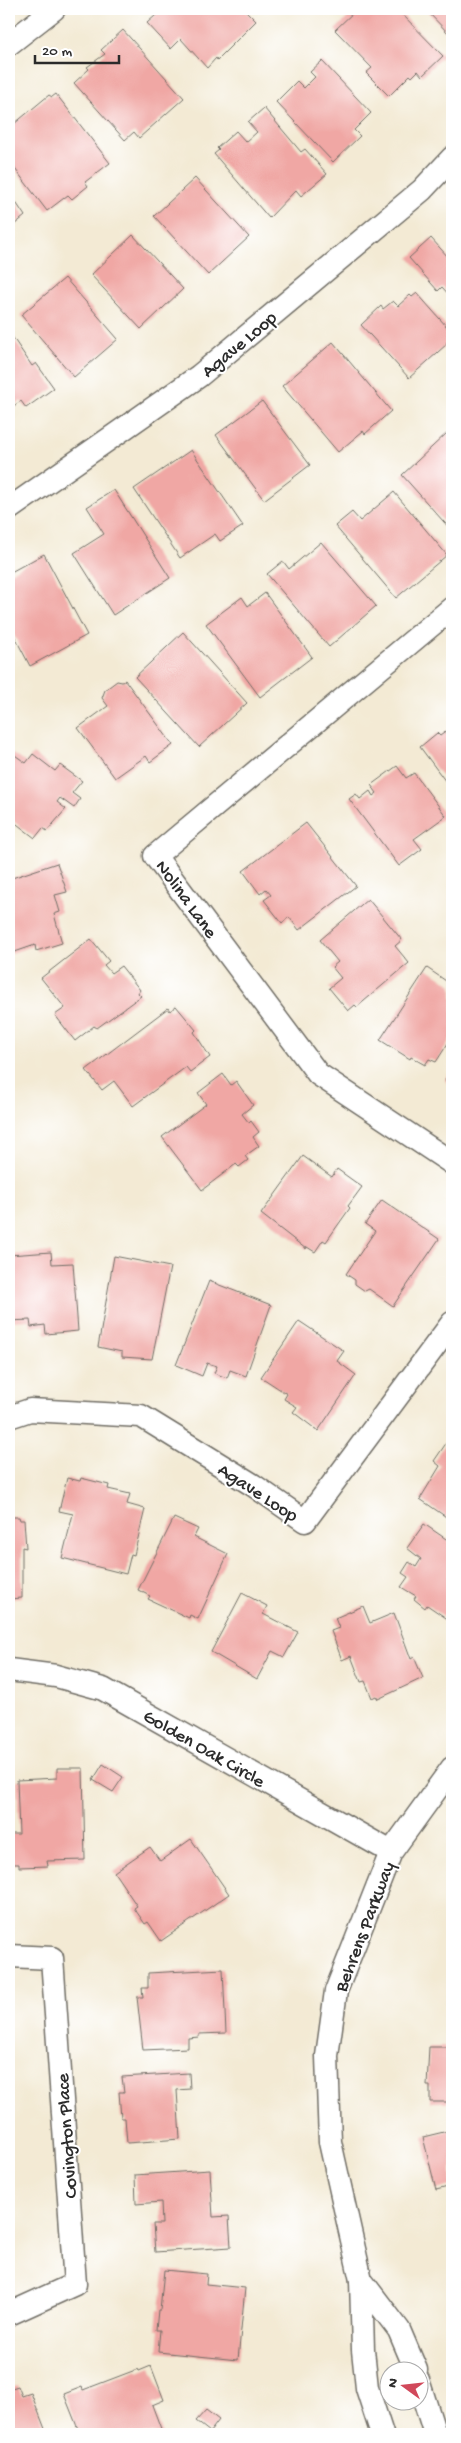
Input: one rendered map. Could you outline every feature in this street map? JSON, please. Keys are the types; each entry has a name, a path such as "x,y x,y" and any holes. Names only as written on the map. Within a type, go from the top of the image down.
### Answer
{"street":[{"path":"9,44 54,9"},
{"name":"Agave Loop","path":"9,509 199,376 422,190 452,158"},
{"name":"Nolina Lane","path":"452,608 155,856 318,1074 452,1163"},
{"name":"Agave Loop","path":"9,1417 30,1410 141,1416 253,1485 305,1521 452,1323"},
{"name":"Golden Oak Circle","path":"9,1670 56,1676 103,1689 391,1852"},
{"name":"Behrens Parkway","path":"382,2434 367,2388 363,2350 361,2280 330,2142 328,2056 336,1990 391,1852 452,1768"},
{"name":"Covington Place","path":"9,1956 52,1958 75,2284 9,2314"},
{"name":"Behrens Parkway","path":"361,2280 399,2330 412,2360"},
{"path":"427,2410 435,2434"}],"building":[{"path":"151,9 244,9 256,21 207,68 181,39 171,49 147,23 156,15"},
{"path":"357,9 397,9 443,56 422,76 418,71 412,77 410,75 389,96 366,73 372,68 335,30"},
{"path":"425,9 452,9 452,37"},
{"path":"123,30 184,98 139,138 134,132 125,140 74,83 89,69 87,67 105,54 101,50"},
{"path":"322,61 371,113 354,130 360,136 333,162 276,102 297,81 304,88 315,77 310,72"},
{"path":"56,94 110,163 85,182 88,186 72,199 68,195 47,211 9,161 9,125 12,122 14,124 49,95 52,97"},
{"path":"264,108 301,152 305,149 327,174 301,196 296,190 269,218 214,154 219,150 217,148 236,131 246,142 257,132 248,122"},
{"path":"195,178 249,237 208,275 154,216"},
{"path":"9,192 25,216 9,229"},
{"path":"133,235 183,289 141,329 91,275"},
{"path":"431,238 449,258 452,255 452,298 442,287 438,291 409,258"},
{"path":"65,278 118,339 74,377 21,315"},
{"path":"417,293 447,327 452,337 447,344 409,378 361,325 381,306 383,309 393,301 398,306 410,295 412,297"},
{"path":"9,332 32,366 36,363 54,388 26,408 21,401 12,407 9,406"},
{"path":"333,342 391,411 365,434 363,431 338,452 282,386"},
{"path":"262,401 310,465 264,500 216,435"},
{"path":"447,433 452,439 452,531 402,475"},
{"path":"191,450 243,526 220,541 215,534 180,558 134,489"},
{"path":"114,490 170,578 113,615 74,553 104,534 87,507"},
{"path":"394,492 447,555 396,598 335,526 352,512 360,521"},
{"path":"321,542 376,606 329,647 267,574 283,561 289,569"},
{"path":"44,554 87,635 30,666 9,626 9,573"},
{"path":"265,593 312,657 260,697 206,624 242,597 248,606"},
{"path":"183,632 247,703 199,747 135,677"},
{"path":"125,680 173,745 150,762 146,756 115,778 78,728 108,706 102,698 105,690 117,681 122,682"},
{"path":"452,727 452,790 420,747 437,733 440,736"},
{"path":"12,753 26,763 33,754 55,771 60,765 82,781 72,793 80,799 74,808 60,798 57,802 66,809 47,831 43,828 35,838 9,818 9,758"},
{"path":"397,766 406,778 414,773 446,816 414,839 422,849 399,866 349,799 356,794 360,799 370,791 373,796 377,793 371,785"},
{"path":"306,823 356,886 299,930 289,917 282,923 264,900 271,895 266,889 260,894 243,871"},
{"path":"57,863 67,892 55,895 60,912 54,914 62,943 36,951 35,945 9,954 9,879"},
{"path":"368,899 402,940 395,946 409,963 357,1007 355,1005 348,1011 329,988 341,978 332,967 338,962 320,940"},
{"path":"91,939 109,961 104,965 111,973 121,966 140,990 138,993 141,996 97,1028 94,1026 75,1041 55,1015 65,1008 41,978"},
{"path":"427,968 452,985 452,1037 436,1062 429,1059 425,1065 411,1057 410,1059 380,1040"},
{"path":"176,1006 196,1030 194,1032 210,1057 190,1072 186,1067 133,1106 114,1081 102,1090 86,1070 168,1008 170,1011"},
{"path":"452,1069 452,1088 445,1080"},
{"path":"223,1074 231,1085 236,1081 253,1105 242,1114 249,1123 251,1121 259,1132 253,1137 259,1146 245,1156 248,1160 239,1167 236,1164 202,1190 162,1137 206,1104 198,1093"},
{"path":"303,1156 332,1177 337,1169 362,1187 326,1242 323,1240 315,1252 307,1247 306,1249 261,1214"},
{"path":"382,1200 439,1239 393,1306 369,1289 365,1291 355,1284 355,1280 346,1274 375,1231 365,1224"},
{"path":"51,1252 52,1264 73,1263 78,1331 46,1334 45,1325 31,1327 30,1320 9,1321 9,1255"},
{"path":"114,1256 170,1267 152,1359 122,1357 122,1352 98,1347"},
{"path":"209,1281 271,1305 246,1376 230,1370 227,1378 214,1373 217,1366 207,1363 202,1376 176,1365"},
{"path":"299,1321 344,1351 337,1361 356,1375 318,1431 293,1412 297,1407 284,1399 287,1394 261,1377"},
{"path":"449,1439 452,1441 452,1521 420,1499 440,1466 434,1461"},
{"path":"67,1478 80,1481 81,1478 109,1485 108,1489 130,1494 127,1504 145,1509 134,1555 131,1554 126,1574 62,1558 73,1514 59,1511"},
{"path":"9,1517 19,1517 20,1520 24,1520 26,1548 22,1547 22,1598 9,1599"},
{"path":"174,1518 198,1529 194,1537 228,1554 198,1619 190,1615 189,1618 148,1599 150,1596 138,1590"},
{"path":"424,1524 452,1543 452,1622 427,1605 425,1608 414,1599 416,1596 401,1587 408,1577 402,1573 409,1562 416,1567 421,1559 407,1548"},
{"path":"242,1593 267,1606 263,1614 298,1632 284,1657 272,1651 257,1679 211,1652"},
{"path":"363,1606 370,1623 394,1613 411,1659 414,1657 423,1678 378,1699 376,1696 372,1698 365,1681 361,1682 351,1656 342,1660 331,1631 339,1628 335,1618"},
{"path":"103,1764 123,1777 113,1792 93,1780"},
{"path":"57,1768 83,1768 85,1860 47,1861 48,1866 19,1867 19,1864 9,1864 9,1834 19,1834 17,1780 57,1778"},
{"path":"191,1839 229,1894 161,1941 148,1922 145,1924 134,1908 137,1906 114,1872 150,1847 160,1861"},
{"path":"223,1969 226,2033 199,2034 199,2037 188,2038 188,2048 143,2050 137,1997 143,1997 142,1988 148,1988 148,1973"},
{"path":"429,2047 452,2047 452,2102 430,2102 430,2086 427,2086"},
{"path":"189,2073 190,2089 177,2090 180,2139 127,2143 125,2118 121,2118 119,2092 124,2092 122,2077"},
{"path":"452,2130 452,2186 436,2190 423,2137"},
{"path":"210,2170 213,2217 229,2216 231,2247 155,2252 153,2224 162,2224 161,2202 136,2204 135,2175"},
{"path":"164,2270 207,2274 206,2284 245,2288 238,2360 158,2352 160,2330 156,2330"},
{"path":"151,2366 164,2400 152,2405 163,2434 80,2434 64,2394 82,2387 83,2390"},
{"path":"18,2386 22,2396 31,2393 47,2434 9,2434 9,2389"},
{"path":"206,2410 219,2420 210,2432 196,2421"}]}
